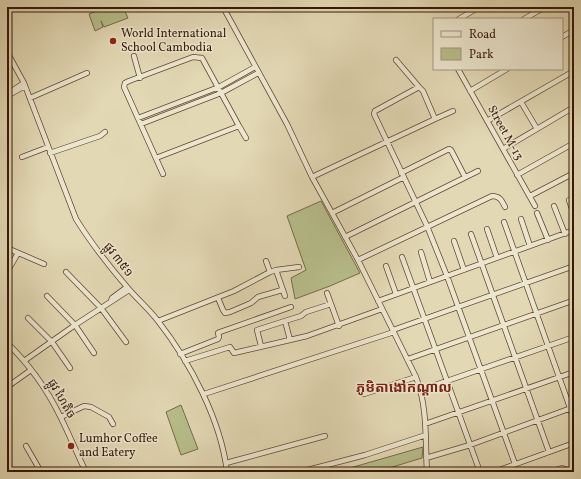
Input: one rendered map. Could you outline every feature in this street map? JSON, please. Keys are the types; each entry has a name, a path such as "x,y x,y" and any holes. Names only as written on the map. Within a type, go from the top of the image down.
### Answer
{"street":[{"path":"222,7 287,124 312,177 358,260 416,377 421,390 425,413 427,472"},
{"path":"461,18 479,7"},
{"path":"526,18 545,7"},
{"path":"563,36 574,30"},
{"name":"ផ្លូវ ៣៥១","path":"7,52 25,85 76,219 87,237 128,288 158,321 185,361 204,394 220,440 226,463 226,472"},
{"path":"134,56 140,78"},
{"path":"163,174 124,87 129,81 198,57 202,58 246,138"},
{"path":"396,60 423,91 435,119"},
{"path":"138,118 219,87 255,67"},
{"name":"Street M-13","path":"459,70 535,206"},
{"path":"470,91 505,70"},
{"path":"487,121 574,71"},
{"path":"30,98 87,73"},
{"path":"141,124 221,93 258,73"},
{"path":"7,95 25,85"},
{"path":"419,87 374,113 427,226 448,276 515,464"},
{"path":"521,102 537,129"},
{"path":"503,149 574,107"},
{"path":"312,177 453,111"},
{"path":"156,158 239,126"},
{"path":"50,153 100,136 105,132"},
{"path":"517,175 574,143"},
{"path":"22,157 48,147"},
{"path":"332,213 449,149 451,150 465,177"},
{"path":"345,237 478,171"},
{"path":"530,196 574,174"},
{"path":"358,260 492,196 501,199 505,207"},
{"path":"569,200 574,215"},
{"path":"554,206 565,234"},
{"path":"537,213 548,240"},
{"path":"521,219 530,246"},
{"path":"504,222 559,378 572,408 574,419"},
{"path":"487,229 497,258"},
{"path":"378,301 574,230"},
{"path":"471,234 549,452"},
{"path":"454,242 464,270"},
{"path":"7,248 44,264"},
{"path":"420,252 430,282"},
{"path":"7,272 18,253"},
{"path":"402,257 480,472"},
{"path":"266,261 270,272"},
{"path":"386,266 396,294"},
{"path":"204,394 394,331 574,266"},
{"path":"158,321 218,298 270,272 299,267"},
{"path":"276,270 285,296"},
{"path":"66,272 101,308 126,342"},
{"path":"24,361 128,288"},
{"path":"218,298 225,313 251,303 258,297 282,290"},
{"path":"327,293 338,326"},
{"path":"47,296 75,325 94,353"},
{"path":"408,359 572,301"},
{"path":"261,346 257,330 301,316 306,312 331,304"},
{"path":"180,354 218,339 218,333 220,332 291,307"},
{"path":"185,361 230,347 234,353 290,340 338,326 382,309"},
{"path":"28,318 52,342 70,368"},
{"path":"285,321 290,340"},
{"path":"421,390 574,337"},
{"name":"ផ្លូវ ហៃតិច","path":"7,343 24,361 42,385 61,417 86,472"},
{"path":"7,387 31,370"},
{"path":"425,424 574,372"},
{"path":"364,394 416,377"},
{"path":"61,417 84,406 91,407 109,417 113,424"},
{"path":"426,458 470,445 572,408"},
{"path":"300,472 365,455 426,435"},
{"path":"226,463 325,436"},
{"path":"494,472 502,471 515,464 574,443"},
{"path":"26,446 41,472"},
{"path":"550,472 562,468 568,472"}],"green space":[{"path":"107,7 123,7 128,18 104,27 101,21 103,27 95,31 89,14"},
{"path":"321,201 360,273 295,299 291,278 306,270 287,216"},
{"path":"181,405 198,449 181,455 166,412"},
{"path":"423,447 422,458 376,472 336,472"}],"place":[{"name":"World International School Cambodia","path":"113,41"},
{"name":"Lumhor Coffee and Eatery","path":"71,446"}],"district":[{"name":"ភូមិតាងៅកណ្តាល","path":"404,388"}]}
